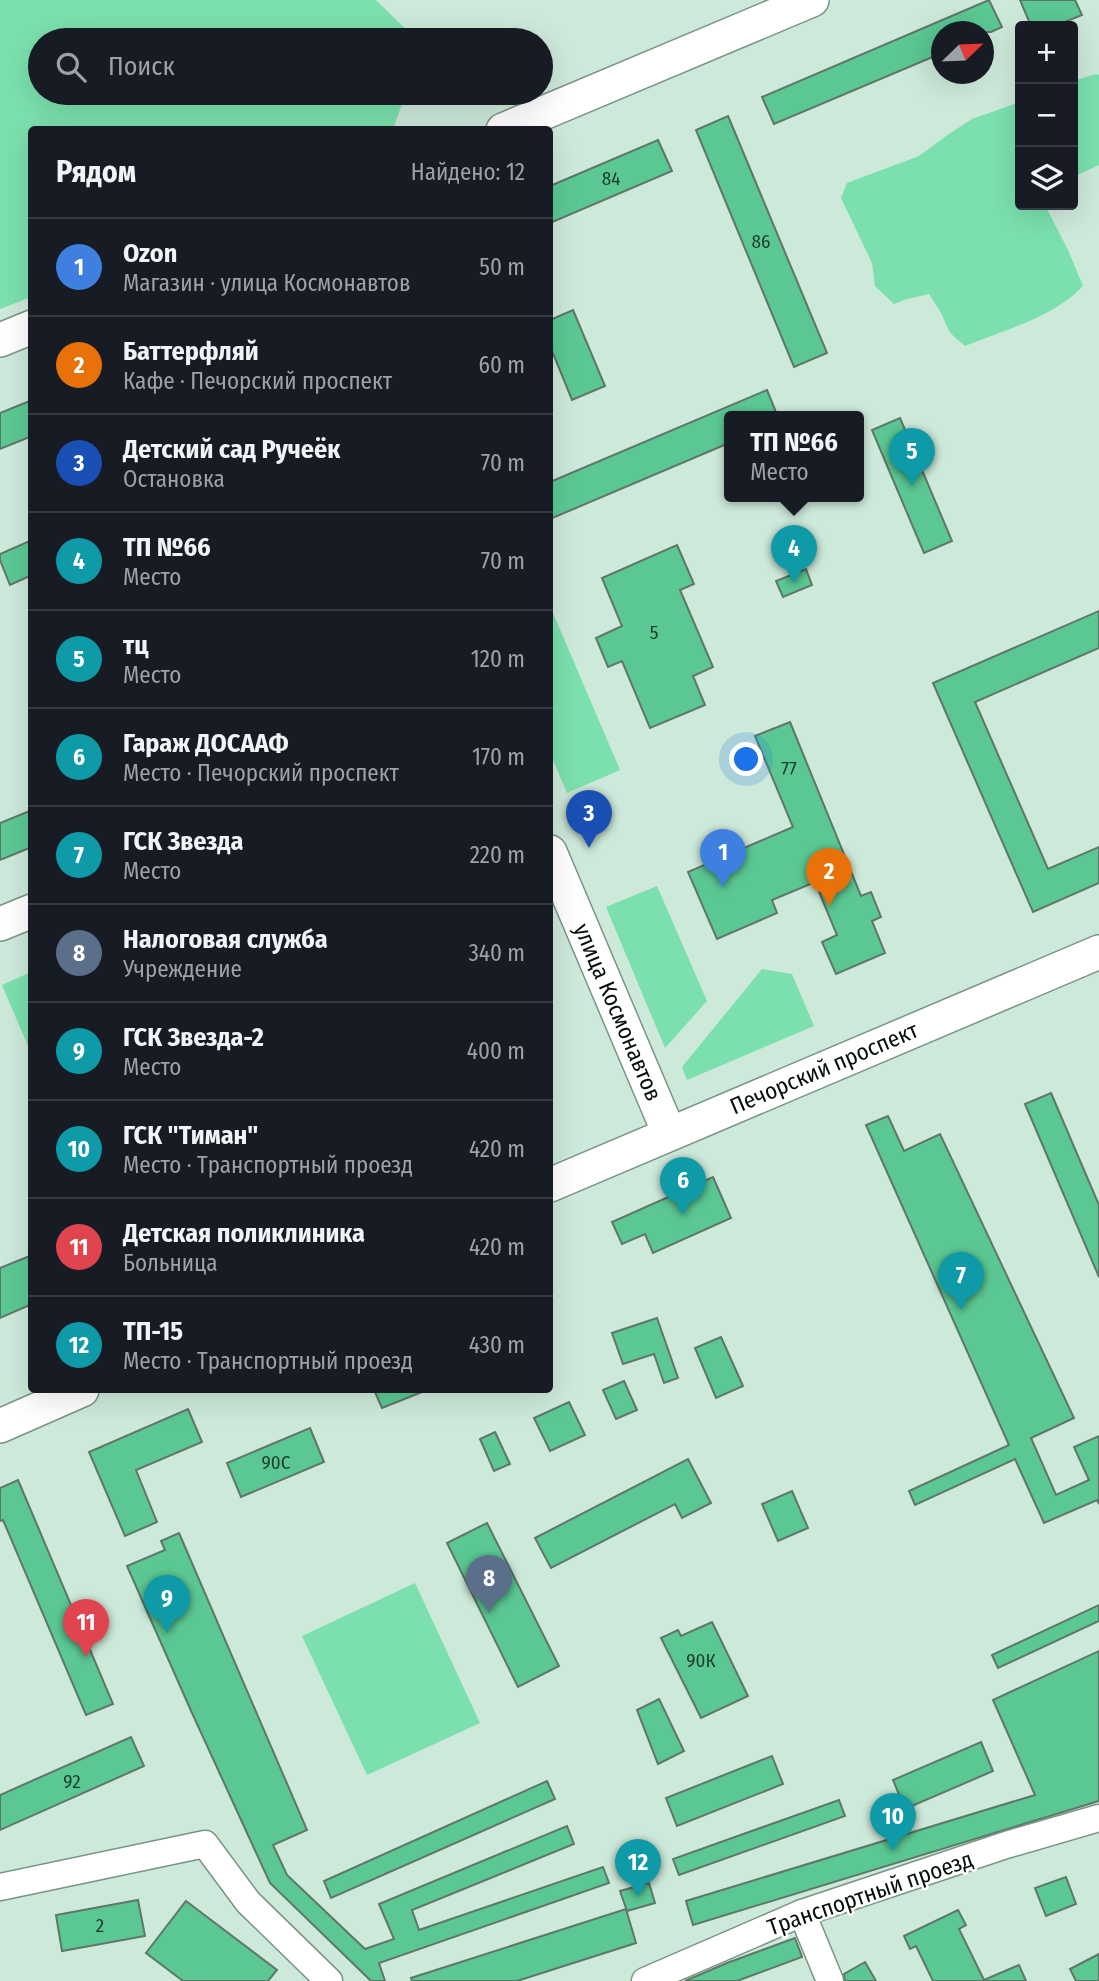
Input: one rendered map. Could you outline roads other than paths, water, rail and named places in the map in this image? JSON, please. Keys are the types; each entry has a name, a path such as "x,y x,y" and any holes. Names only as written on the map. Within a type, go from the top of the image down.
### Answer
{"main road":[{"path":"513,126 812,0"},
{"path":"0,340 28,329"},
{"name":"улица Космонавтов","path":"553,859 669,1133"},
{"path":"0,924 28,913"},
{"name":"Печорский проспект","path":"553,1184 1099,952"},
{"path":"0,1426 75,1393"}],"street":[{"name":"Транспортный проезд","path":"645,1981 802,1913 1006,1845 1099,1818"},
{"path":"0,1887 205,1844 248,1902 330,1981"},
{"path":"802,1913 830,1981"}],"place":[{"name":"тц","path":"912,486"},
{"name":"ТП №66","path":"794,583"},
{"name":"Детский сад Ручеёк","path":"589,848"},
{"name":"Ozon","path":"723,887"},
{"name":"Баттерфляй","path":"829,906"},
{"name":"Гараж ДОСААФ","path":"683,1215"},
{"name":"ГСК Звезда","path":"961,1310"},
{"name":"Налоговая служба","path":"489,1613"},
{"name":"ГСК Звезда-2","path":"167,1633"},
{"name":"Детская поликлиника","path":"86,1657"},
{"name":"ГСК \"Тиман\"","path":"893,1851"},
{"name":"ТП-15","path":"638,1897"}]}
